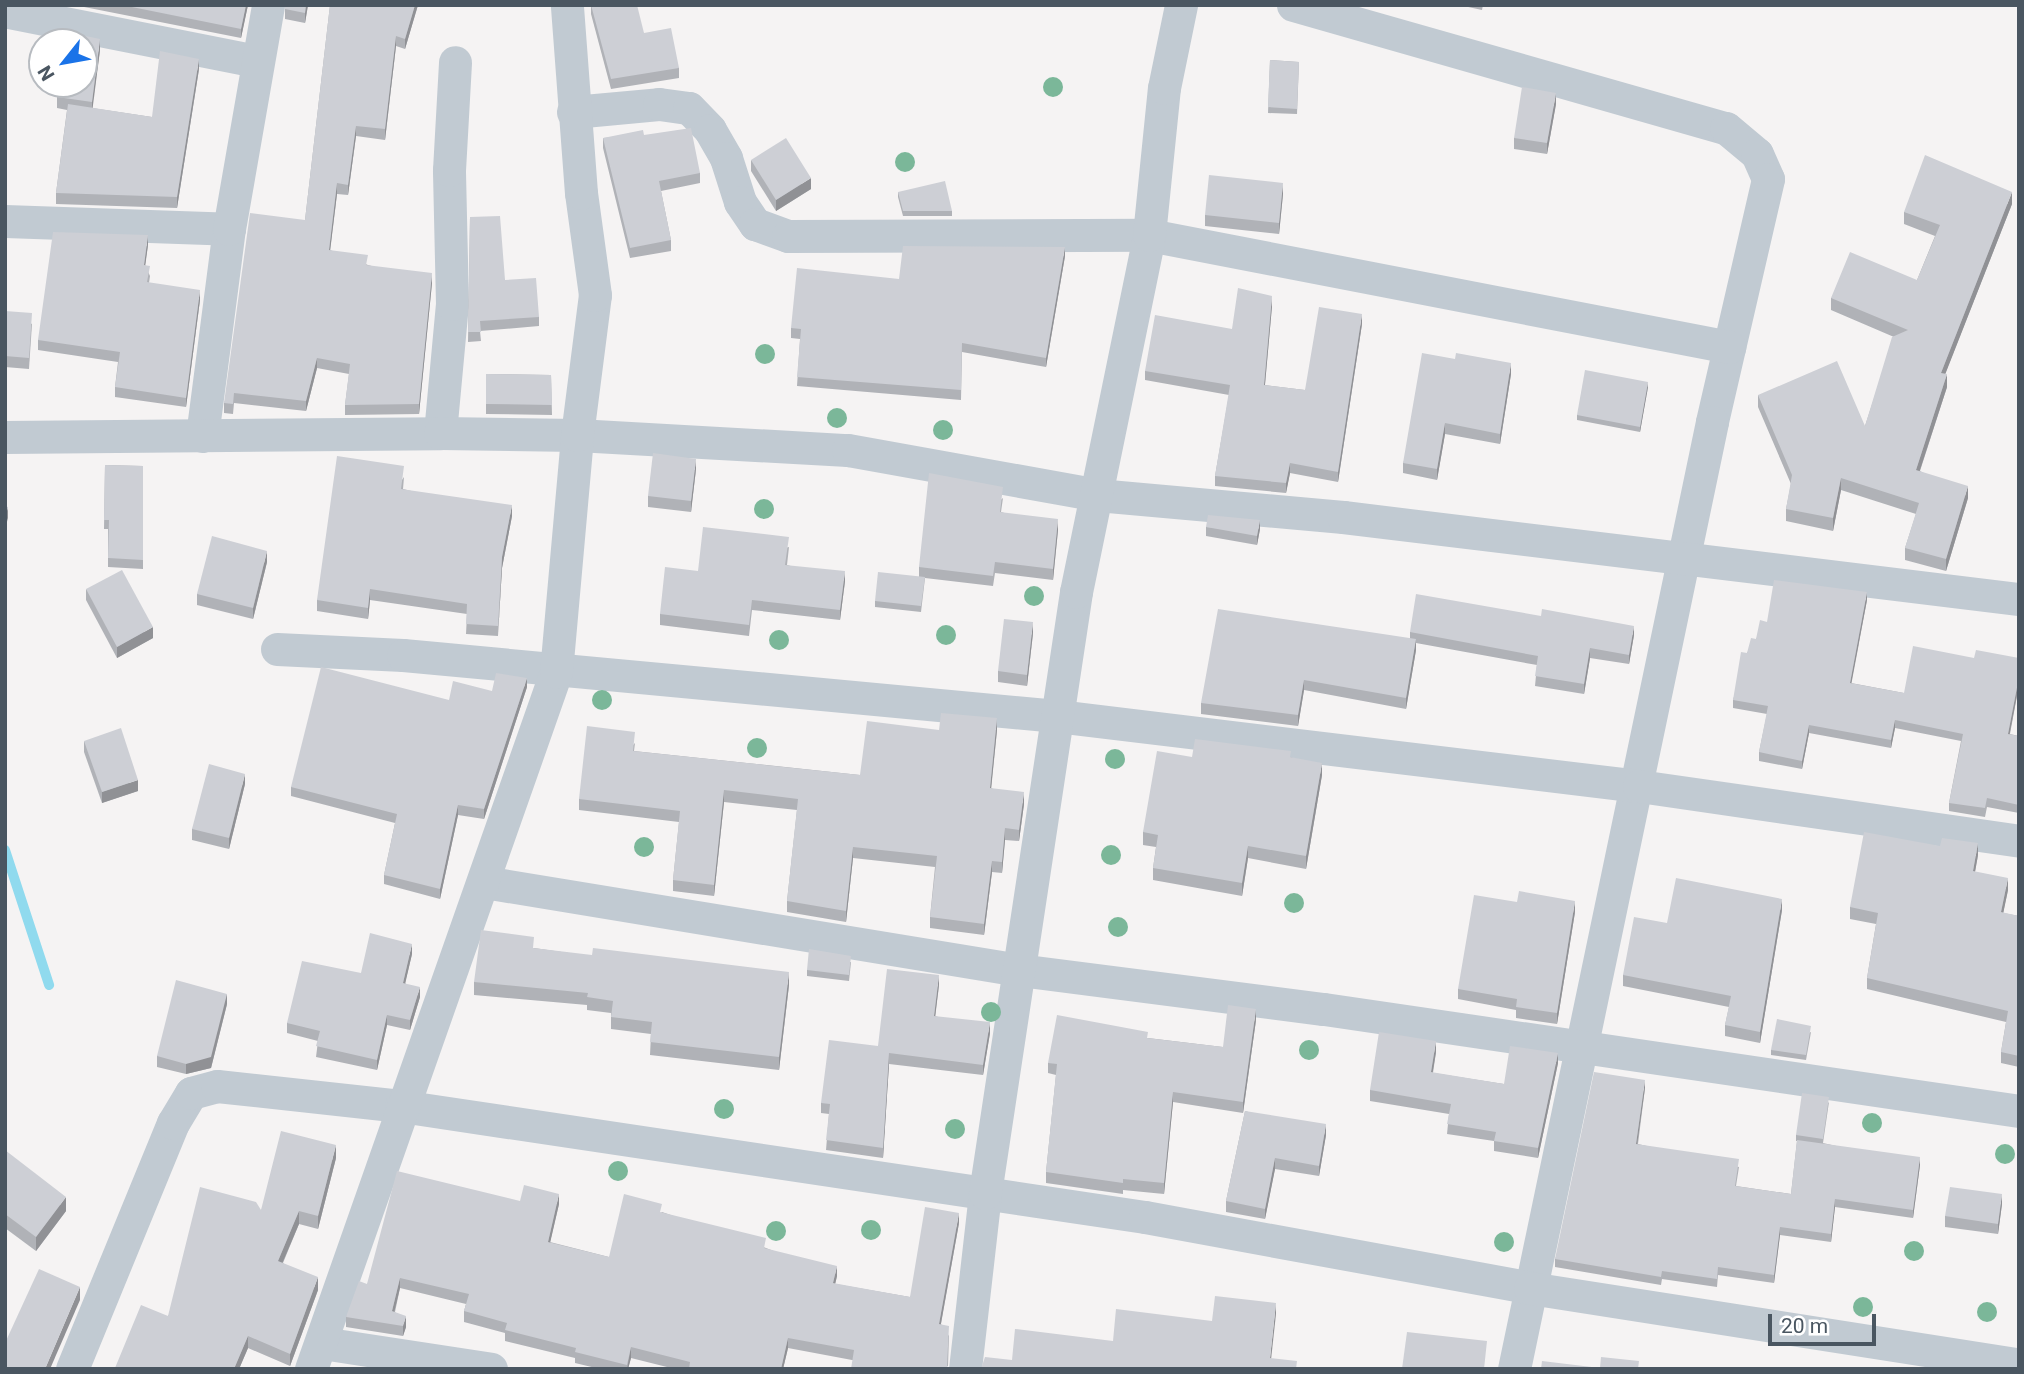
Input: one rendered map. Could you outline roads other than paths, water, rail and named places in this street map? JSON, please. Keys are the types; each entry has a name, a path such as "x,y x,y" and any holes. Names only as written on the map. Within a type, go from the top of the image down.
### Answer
{"street":[{"path":"202,436 229,229 256,61 268,5"},
{"path":"491,1369 316,1356 401,1106 484,882 556,672 577,435 596,295 573,112 568,5"},
{"path":"965,1369 985,1193 1057,716 1097,495 1149,235 1164,88 1181,5"},
{"path":"1293,5 1727,128 1757,154 1768,179 1514,1369"},
{"path":"9,12 256,61"},
{"path":"440,433 452,304 449,170 455,62"},
{"path":"573,112 659,103 689,108 710,130 726,158 740,202 755,224 788,236 1149,235 1730,347"},
{"path":"5,222 229,229"},
{"path":"5,437 440,433 577,435 848,450 1097,495 1343,517 2019,599"},
{"path":"277,649 403,655 556,672 1057,716 1639,786 2019,841"},
{"path":"484,882 1020,970 1581,1046 2019,1111"},
{"path":"72,1369 173,1123 191,1093 217,1086 401,1106 1145,1217 1530,1288 2019,1365"}],"waterway":[{"path":"5,850 49,985"}]}
